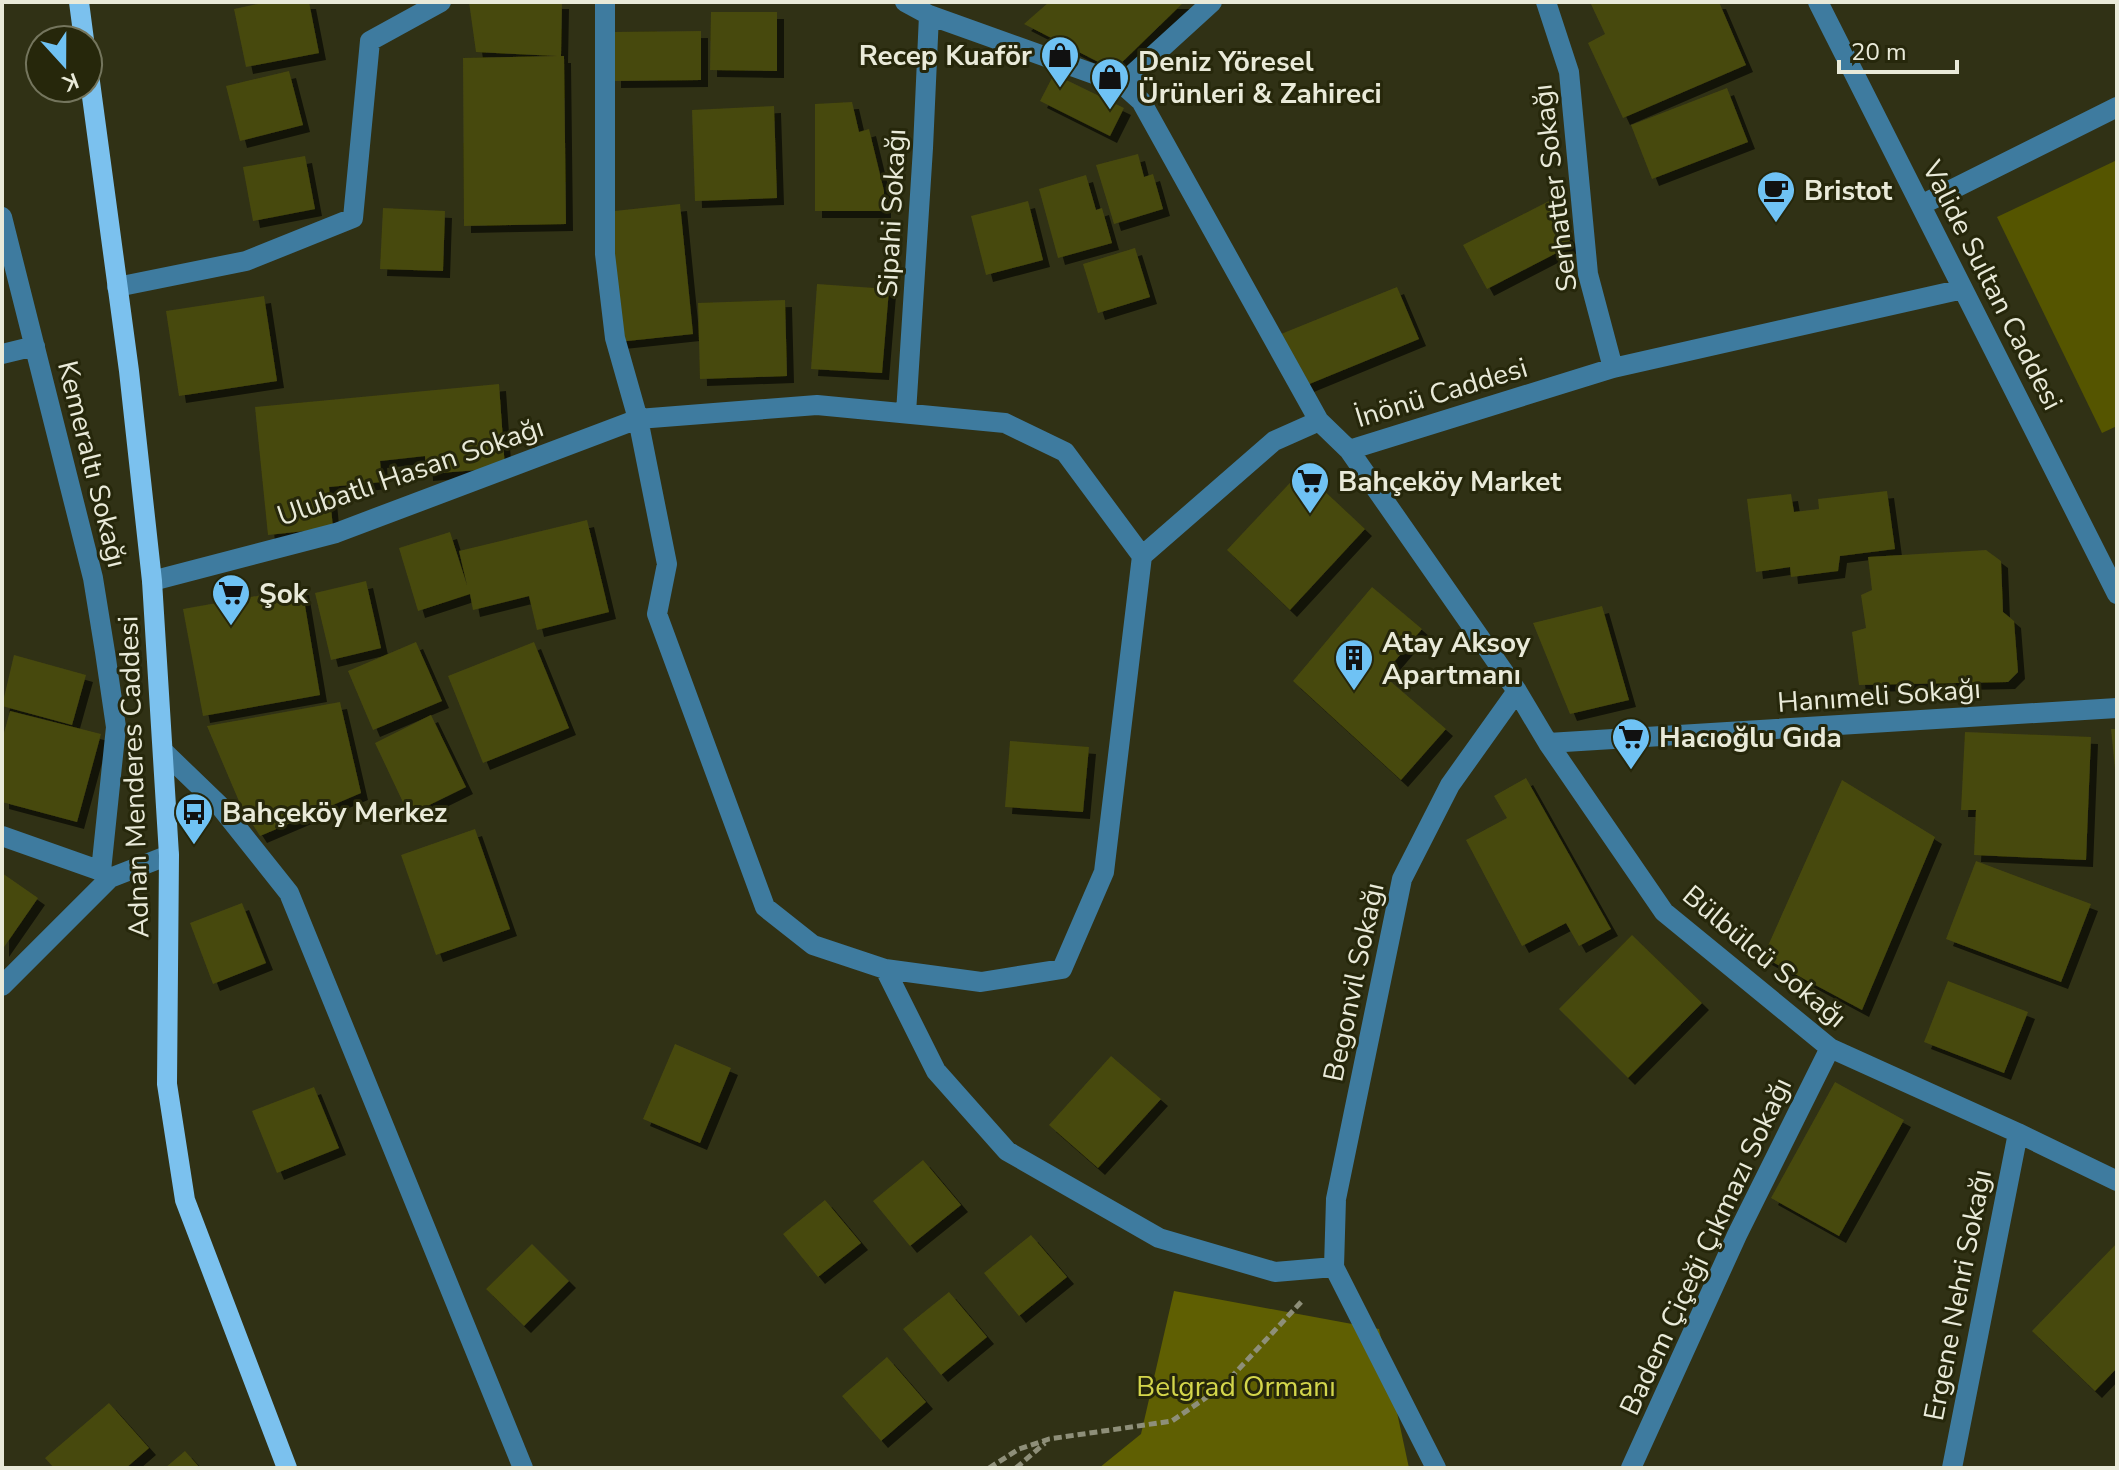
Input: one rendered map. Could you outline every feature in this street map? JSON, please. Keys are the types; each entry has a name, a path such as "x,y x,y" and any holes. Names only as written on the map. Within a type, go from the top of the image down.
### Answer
{"main road":[{"path":"79,2 82,24"},
{"name":"Adnan Menderes Caddesi","path":"93,104 152,581 169,855 167,1084 185,1200 287,1468"}],"street":[{"path":"117,287 246,261 353,218 370,41 441,2"},
{"path":"605,2 605,254 615,338 638,419 667,564 657,614 765,907 813,945 885,969 981,982 1062,969 1104,872 1142,556 1274,441 1319,421"},
{"name":"İnönü Caddesi","path":"905,2 929,15 1122,84 1141,101 1319,421 1349,450 1613,368 1963,289"},
{"path":"1122,84 1212,2"},
{"name":"Serhatter Sokağı","path":"1546,2 1569,72 1588,274 1613,368"},
{"name":"Valide Sultan Caddesi","path":"1818,2 2117,594"},
{"name":"Sipahi Sokağı","path":"906,413 929,15"},
{"path":"1921,205 2117,107"},
{"name":"Kemeraltı Sokağı","path":"2,217 93,578 116,727 106,874"},
{"path":"2,354 35,346"},
{"name":"Ulubatlı Hasan Sokağı","path":"152,581 336,533 638,419 817,405 1005,423 1065,452 1142,556"},
{"name":"Bülbülcü Sokağı","path":"1349,450 1517,691 1548,743 1664,912 1830,1048 2117,1181"},
{"name":"Begonvil Sokağı","path":"1334,1267 1336,1199 1402,879 1450,785 1517,691"},
{"name":"Hanımeli Sokağı","path":"1548,743 2117,708"},
{"path":"163,751 219,805 289,893 523,1468"},
{"path":"2,836 106,874"},
{"path":"2,986 106,874 169,855"},
{"path":"885,969 936,1071 1007,1151 1159,1238 1275,1272 1334,1267 1436,1468"},
{"name":"Badem Çiçeği Çıkmazı Sokağı","path":"1631,1468 1737,1235 1830,1048"},
{"name":"Ergene Nehri Sokağı","path":"1952,1468 2018,1133"}],"path":[{"path":"989,1468 1019,1449 1049,1439 1172,1421 1223,1386 1334,1267"},
{"path":"1016,1468 1049,1439"}],"shaded area":[{"path":"2117,160 2117,426 2102,433 1997,217"}],"green space":[{"name":"Belgrad Ormanı","path":"1174,1291 1379,1329 1409,1468 1099,1468 1141,1434"}],"building":[{"path":"267,2 309,2 319,53 246,67 234,9"},
{"path":"469,2 562,2 566,224 464,226 463,58 557,56 476,52"},
{"path":"1049,2 1184,2 1114,70 1024,24"},
{"path":"1590,2 1719,2 1746,65 1623,118 1588,43 1605,34"},
{"path":"711,12 777,12 777,71 710,70"},
{"path":"701,31 701,80 614,81 614,32"},
{"path":"289,71 303,125 240,141 226,86"},
{"path":"1054,74 1124,108 1110,136 1040,101"},
{"path":"1727,88 1748,142 1652,179 1631,125"},
{"path":"852,102 859,132 869,129 884,191 884,211 815,211 815,104"},
{"path":"774,106 777,198 695,201 692,110"},
{"path":"1138,154 1144,177 1153,174 1163,209 1114,224 1096,165"},
{"path":"305,156 315,209 253,221 243,167"},
{"path":"1086,175 1096,210 1102,208 1112,243 1058,258 1039,189"},
{"path":"1028,201 1043,260 986,275 971,216"},
{"path":"1549,201 1572,245 1487,289 1463,245"},
{"path":"680,204 693,334 618,342 605,212"},
{"path":"383,208 445,211 443,271 380,269"},
{"path":"1135,248 1150,297 1098,313 1083,264"},
{"path":"817,284 889,289 882,373 811,369"},
{"path":"1397,287 1419,339 1302,387 1281,334"},
{"path":"264,296 277,381 179,396 166,311"},
{"path":"785,300 787,376 700,379 698,303"},
{"path":"499,384 505,468 426,474 425,456 380,461 382,482 329,487 333,528 268,535 255,407"},
{"path":"1302,470 1365,529 1290,610 1227,550"},
{"path":"1887,491 1895,549 1840,556 1838,571 1791,577 1790,567 1756,572 1747,499 1791,494 1794,512 1819,509 1818,499"},
{"path":"587,520 609,612 537,630 529,596 473,610 470,594 418,611 399,548 450,532 467,585 459,551"},
{"path":"1986,550 2001,561 2003,612 2014,621 2018,672 2008,682 1859,685 1852,632 1866,628 1861,595 1872,590 1868,557"},
{"path":"366,581 381,648 331,660 315,593"},
{"name":"Atay Aksoy Apartmanı","path":"1372,587 1422,629 1383,675 1446,729 1401,780 1293,681"},
{"path":"302,588 320,695 203,716 183,609"},
{"path":"1602,606 1629,700 1570,714 1533,623"},
{"path":"416,642 442,701 373,730 348,671"},
{"path":"534,642 569,728 483,763 448,676"},
{"path":"14,655 86,675 72,725 2,706"},
{"path":"340,702 361,793 260,836 241,806 207,726"},
{"path":"10,711 101,734 77,822 2,802 2,740"},
{"path":"431,715 466,787 409,815 375,743"},
{"path":"2111,729 2117,729 2115,769"},
{"path":"1965,732 2091,737 2086,860 1974,855 1976,810 1961,810"},
{"path":"1010,741 1089,747 1083,812 1005,807"},
{"path":"1526,778 1611,929 1579,946 1566,923 1522,946 1466,840 1507,818 1494,796"},
{"path":"1842,780 1935,837 1862,1010 1763,957"},
{"path":"475,829 510,929 436,955 401,855"},
{"path":"1976,861 2091,904 2061,982 1946,939"},
{"path":"2,873 38,898 2,950"},
{"path":"242,903 266,963 213,984 190,923"},
{"path":"1632,935 1702,1003 1628,1078 1559,1009"},
{"path":"1948,981 2028,1012 2004,1073 1924,1042"},
{"path":"675,1044 731,1068 700,1143 643,1119"},
{"path":"1111,1056 1161,1099 1098,1168 1049,1125"},
{"path":"1835,1082 1904,1120 1839,1236 1771,1198"},
{"path":"314,1087 339,1148 277,1173 252,1111"},
{"path":"923,1160 961,1205 910,1246 873,1201"},
{"path":"825,1200 861,1243 818,1277 783,1234"},
{"path":"1031,1235 1067,1277 1019,1316 984,1273"},
{"path":"2117,1243 2117,1368 2095,1391 2032,1331"},
{"path":"532,1244 569,1281 524,1326 486,1289"},
{"path":"949,1292 987,1337 941,1375 903,1329"},
{"path":"887,1357 926,1402 881,1441 842,1396"},
{"path":"109,1403 149,1448 126,1468 54,1468 45,1458"},
{"path":"185,1451 200,1468 165,1468"}],"place":[{"name":"Recep Kuaför","path":"1060,89"},
{"name":"Deniz Yöresel Ürünleri & Zahireci","path":"1110,111"},
{"name":"Bristot","path":"1776,224"},
{"name":"Bahçeköy Market","path":"1310,515"},
{"name":"Şok","path":"231,627"},
{"name":"Atay Aksoy Apartmanı","path":"1354,692"},
{"name":"Hacıoğlu Gıda","path":"1631,771"},
{"name":"Bahçeköy Merkez","path":"194,846"}]}
